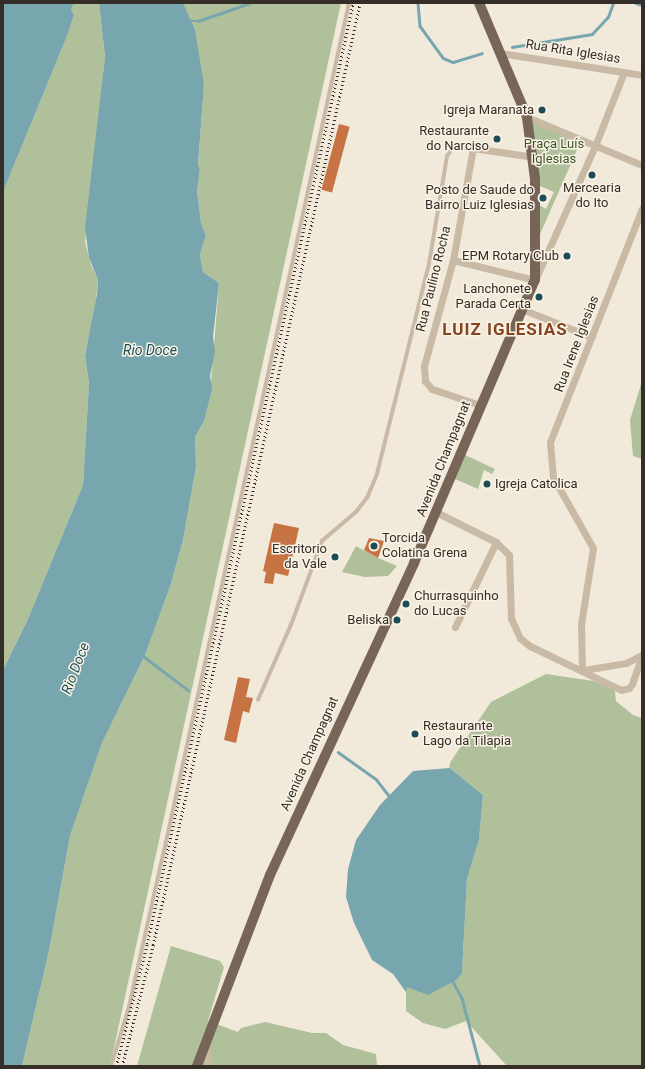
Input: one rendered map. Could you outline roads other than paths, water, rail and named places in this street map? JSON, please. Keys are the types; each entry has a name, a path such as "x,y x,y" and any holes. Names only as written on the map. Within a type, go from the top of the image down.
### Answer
{"main road":[{"name":"Avenida Champagnat","path":"197,1066 270,875 436,512 480,405 524,310 535,280 534,157 527,117 479,3"}],"street":[{"name":"Rua Rita Iglesias","path":"500,53 642,74"},
{"path":"453,260 535,280 596,146 624,72"},
{"path":"527,117 642,165"},
{"path":"473,148 534,157"},
{"name":"Rua Paulino Rocha","path":"473,148 453,260 424,366 424,381 432,389 480,405"},
{"name":"Rua Irene Iglesias","path":"582,670 581,624 593,548 553,477 550,450 552,434 571,395 642,209"},
{"path":"524,310 592,337"},
{"path":"436,512 496,542 509,555 511,567 510,612 520,638 530,646 624,690 632,684 642,655"},
{"path":"455,627 496,542"},
{"path":"582,670 626,663 642,655"},
{"path":"206,1044 208,1066"}],"lane":[{"path":"111,1066 129,1007 161,865 349,3"},
{"path":"258,700 291,625 322,541 356,512 367,498 377,474 428,271 448,156 453,148 473,148"}],"water":[{"path":"3,3 74,3 71,10 74,15 67,36 3,192"},
{"name":"Rio Doce","path":"99,3 183,3 195,30 204,85 198,164 200,170 197,191 201,223 206,235 200,254 203,272 219,283 213,337 215,352 210,376 212,389 204,421 195,437 196,467 183,540 170,587 145,655 102,743 70,836 49,951 22,1066 3,1066 3,670 28,619 83,485 89,384 85,356 97,294 98,280 89,258 85,228 105,57"},
{"path":"450,768 483,795 479,840 467,879 462,973 456,980 428,995 407,987 406,992 393,974 372,960 354,923 346,897 348,869 356,840 380,805 413,771"}],"waterway":[{"path":"187,21 198,21 250,3"},
{"path":"418,3 420,26 443,58 453,62 482,53"},
{"path":"512,47 592,34 608,17 613,3"},
{"path":"636,3 642,5"},
{"path":"142,655 188,690"},
{"path":"338,752 376,779 391,798"},
{"path":"452,980 462,998 480,1066"}],"railway":[{"path":"116,1066 147,944 353,3"},
{"path":"122,1066 153,945 360,3"}],"place":[{"name":"Igreja Maranata","path":"542,110"},
{"name":"Restaurante do Narciso","path":"497,139"},
{"name":"Mercearia do Ito","path":"592,175"},
{"name":"Posto de Saude do Bairro Luiz Iglesias","path":"543,198"},
{"name":"EPM Rotary Club","path":"567,256"},
{"name":"Lanchonete Parada Certa","path":"539,297"},
{"name":"Igreja Catolica","path":"487,484"},
{"name":"Torcida Colatina Grena","path":"374,546"},
{"name":"Escritorio da Vale","path":"335,557"},
{"name":"Churrasquinho do Lucas","path":"406,604"},
{"name":"Beliska","path":"397,620"},
{"name":"Restaurante Lago da Tilapia","path":"415,734"}],"district":[{"name":"LUIZ IGLESIAS","path":"505,330"}],"park label":[{"name":"Praça Luís Iglesias","path":"554,152"}]}
